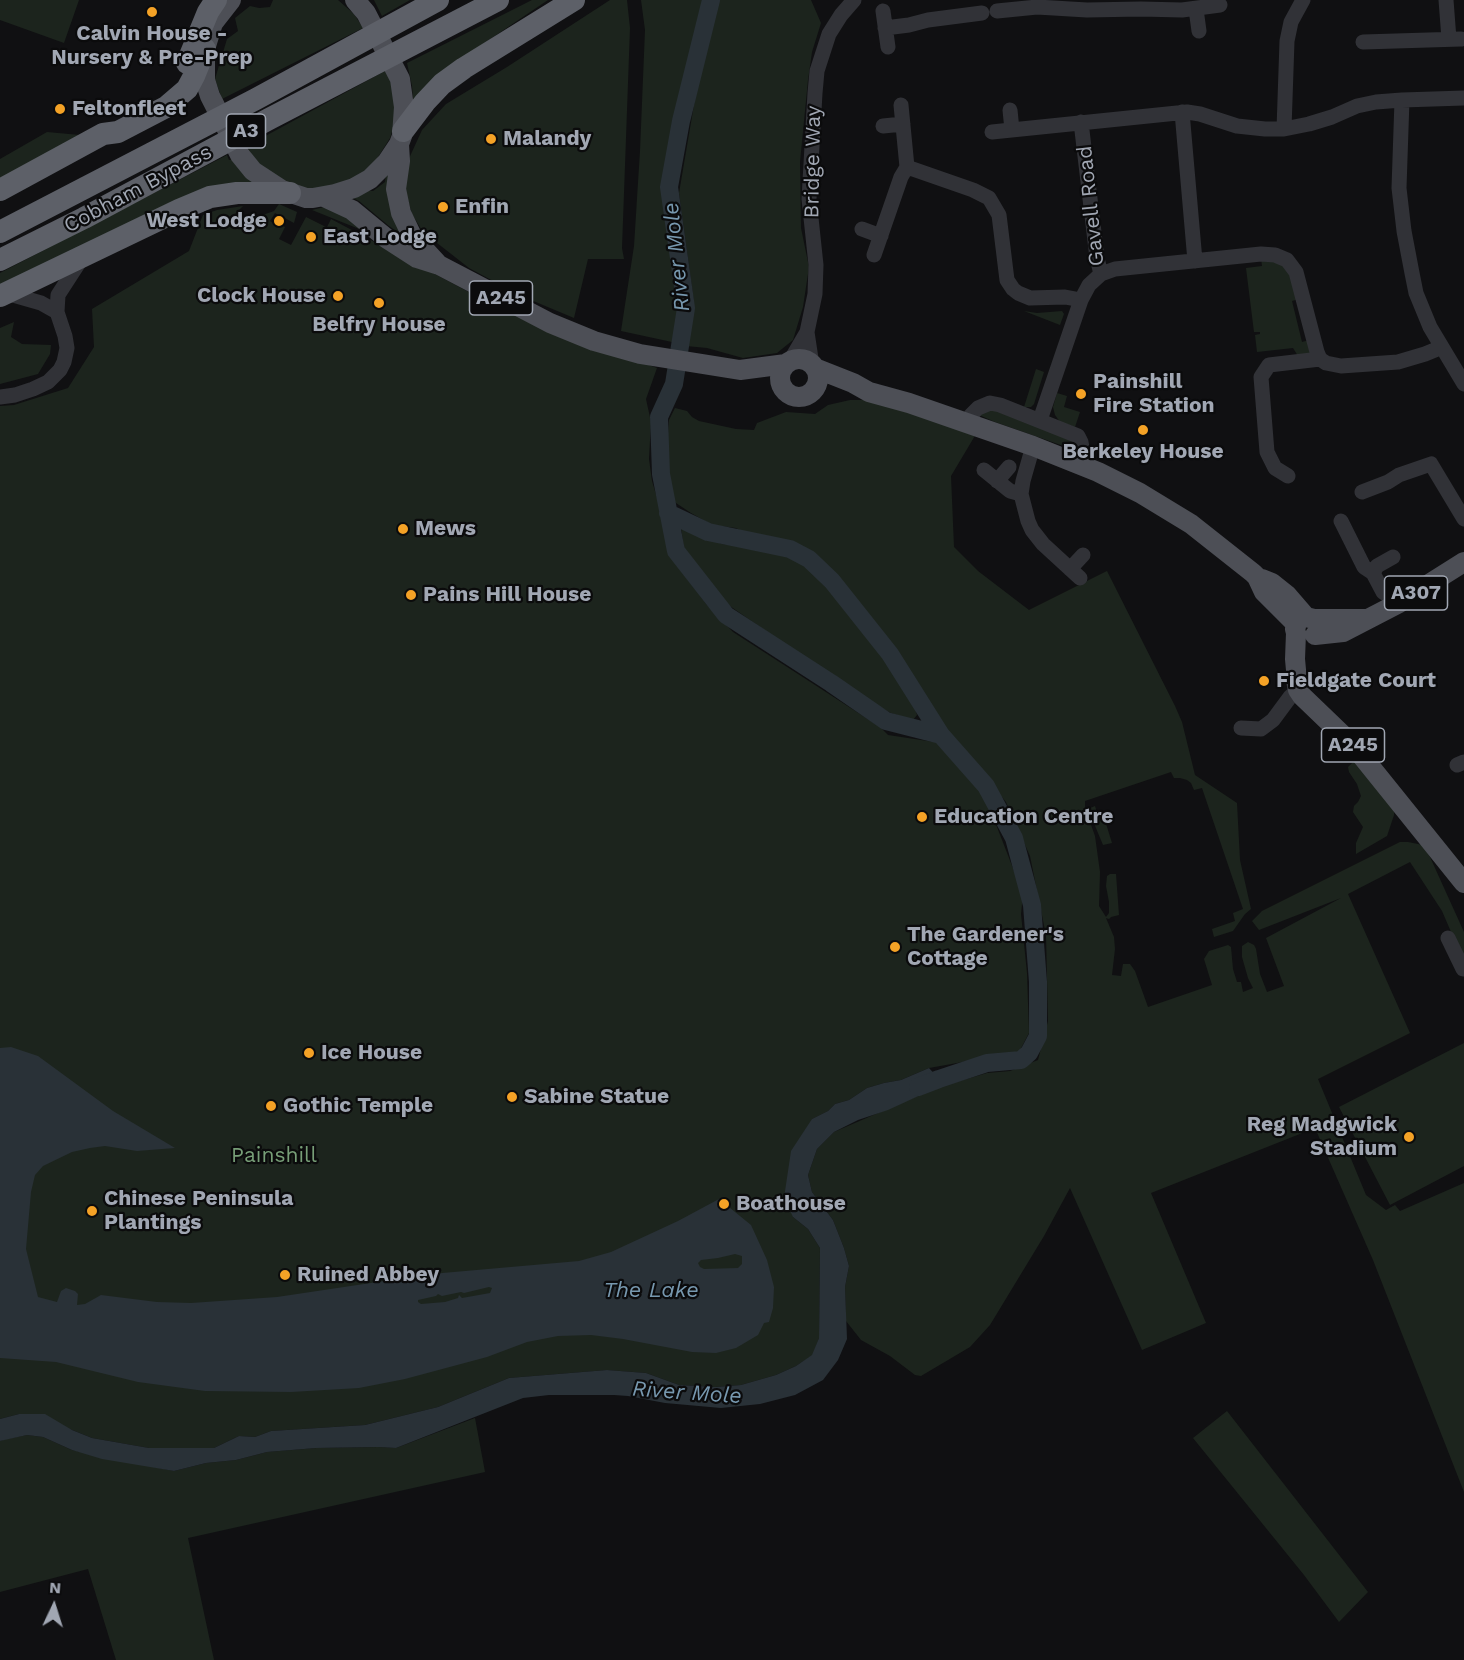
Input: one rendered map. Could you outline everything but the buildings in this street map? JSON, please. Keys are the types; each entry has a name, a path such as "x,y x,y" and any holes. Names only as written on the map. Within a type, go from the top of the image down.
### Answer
{"highway":[{"path":"0,190 103,134 125,118 160,99 172,88 185,70 208,12 216,0"},
{"name":"Cobham Bypass","path":"0,232 256,99 438,0"},
{"name":"Cobham Bypass","path":"0,260 498,0"},
{"path":"401,138 425,102 448,80 574,0"},
{"path":"103,134 118,132 166,107 187,89 205,49"},
{"path":"3,294 210,197 237,193 290,193"}],"main road":[{"path":"216,0 213,23 205,49 205,80 210,96 234,144 247,164 272,185 306,198 324,197 354,188 370,179 387,162 401,138 405,107 402,86 361,6"},
{"path":"213,23 231,0"},
{"name":"A245","path":"401,138 396,189 401,213 412,236 439,265"},
{"name":"A245","path":"324,197 352,210 386,238 417,258 439,265 564,329 609,346 640,354 740,370 783,387"},
{"path":"869,392 853,382 804,360 794,360 788,363 783,368 780,378 786,391 794,396 804,396 812,391 830,388 851,392 869,392 909,403 1077,463 1130,488 1167,509 1207,536 1257,577 1264,592 1306,628 1304,660 1297,680"},
{"name":"A245","path":"740,370 788,363"},
{"path":"812,391 817,383 817,373 813,366"},
{"name":"A307","path":"1306,628 1373,616 1391,598 1464,562"},
{"name":"A245","path":"1297,680 1302,696 1346,738 1463,880"}],"street":[{"name":"Bridge Way","path":"788,363 807,332 814,303 815,254 809,199 817,71 829,34 840,15 854,0"},
{"path":"1284,129 1287,41 1291,22 1304,0"},
{"path":"1362,42 1455,39 1446,0"},
{"path":"885,28 1028,7 1099,5 1196,9 1220,5"},
{"path":"1196,9 1199,31"},
{"path":"883,11 888,48"},
{"path":"992,132 1182,112 1200,114 1243,127 1284,129 1309,124 1357,106 1376,102 1464,98"},
{"path":"1402,100 1399,188 1407,255 1420,305 1464,384"},
{"path":"874,255 901,177 907,167 901,105"},
{"path":"1010,110 1012,130"},
{"path":"1182,112 1195,261"},
{"name":"Gavell Road","path":"1040,420 1081,300 1089,285 1101,274 1097,258 1082,122"},
{"path":"883,126 903,124"},
{"path":"907,167 973,190 988,198 999,215 1007,280 1018,293 1030,298 1065,297 1081,300"},
{"path":"862,229 881,236"},
{"path":"0,397 33,389 48,382 60,370 67,348 57,312 57,299 60,290 83,255"},
{"path":"1101,274 1115,269 1275,255 1287,260 1294,268 1320,359 1326,363 1334,366 1390,363 1416,357 1442,347"},
{"path":"3,294 41,303 57,312"},
{"name":"Bridge Way","path":"807,332 813,366"},
{"path":"1288,476 1275,468 1267,452 1261,377 1269,365 1320,359"},
{"path":"967,423 974,411 986,404 995,403 1078,436 1082,448 1077,463"},
{"path":"1033,446 1021,494 1024,512 1032,530 1043,544 1075,574 1083,555"},
{"path":"1362,492 1399,475 1431,464 1464,519"},
{"path":"998,481 1009,467"},
{"path":"984,470 1010,491 1021,494"},
{"path":"1341,521 1364,567 1373,573 1391,598"},
{"path":"1373,573 1377,566 1393,557"},
{"path":"1241,728 1261,729 1273,720 1290,697 1297,680"},
{"path":"1455,945 1463,969"}],"green space":[{"path":"0,0 79,0 64,43 0,20"},
{"path":"273,0 338,0 354,14 363,28 222,99 215,79 227,39 238,31 235,18 250,6 270,7"},
{"path":"374,0 410,0 382,16"},
{"path":"532,0 548,0 440,73 414,109 407,63"},
{"path":"610,0 627,0 630,28 622,248 624,259 588,259 574,318 519,295 469,268 423,232 412,214 404,187 406,165 422,130 446,104"},
{"path":"641,0 704,0 669,141 663,193 679,307 672,342 621,331 634,246 640,151 645,30"},
{"path":"718,0 811,0 821,23 812,52 800,162 801,228 809,267 803,307 793,340 777,353 743,358 707,348 686,346 694,302 679,193 696,93"},
{"path":"385,71 392,83 399,110 390,138 370,170 340,185 308,191 282,184 255,162 247,146"},
{"path":"47,132 80,135 0,180 0,159"},
{"path":"227,155 229,160 233,159 256,183 0,287 0,273"},
{"path":"394,165 409,240 359,201 347,195 360,190 373,191 385,182 386,172"},
{"name":"Painshill","path":"279,204 297,212 294,223 275,213 270,221 277,226 279,224 285,227 279,239 291,245 306,217 326,227 325,231 331,219 482,299 524,318 657,368 646,399 651,422 649,459 652,481 662,515 668,554 707,605 733,632 880,727 888,735 941,743 983,791 1023,894 1021,914 1027,973 1029,1033 1019,1052 929,1068 901,1080 867,1088 812,1119 793,1217 808,1229 820,1248 819,1338 813,1355 776,1375 741,1385 716,1387 679,1385 646,1373 607,1370 509,1378 438,1407 365,1425 271,1431 255,1437 239,1436 214,1448 149,1448 92,1438 19,1414 0,1419 0,406 14,405 68,388 94,347 92,309 189,251 203,215 217,210 243,206 219,230 274,211"},
{"path":"324,207 336,210 369,233 312,210"},
{"path":"1261,258 1268,258 1287,268 1299,299 1292,301 1302,342 1309,340 1310,353 1298,356 1293,348 1257,352 1255,335 1260,332 1254,332 1246,268 1262,266"},
{"path":"1024,311 1037,313 1062,311 1064,314 1060,325"},
{"path":"14,322 11,337 22,344 51,345 50,354 38,374 0,384 0,328"},
{"path":"1036,369 1044,372 1034,404 1031,407 1024,407"},
{"path":"1057,393 1067,396 1064,407 1080,412 1075,427 1060,422 1055,415 1053,407"},
{"path":"850,400 879,400 976,434 951,476 954,547 978,571 1029,610 1107,571 1182,722 1195,775 1237,803 1240,860 1251,909 1233,931 1214,937 1212,929 1235,921 1233,913 1243,909 1202,788 1194,790 1191,783 1174,778 1171,772 1085,801 1085,808 1095,836 1100,872 1099,906 1106,917 1109,913 1107,876 1116,874 1119,915 1106,918 1114,937 1112,975 1121,976 1123,964 1130,964 1135,971 1148,1007 1212,985 1204,959 1209,951 1228,945 1231,947 1237,982 1241,982 1243,992 1253,988 1242,957 1242,946 1248,942 1256,949 1260,974 1267,992 1284,986 1266,938 1341,898 1259,930 1252,921 1262,911 1400,842 1423,845 1430,857 1464,932 1464,962 1442,911 1410,862 1348,894 1410,1033 1318,1079 1366,1195 1386,1210 1395,1205 1400,1211 1464,1183 1464,1492 1373,1260 1315,1128 1151,1193 1206,1323 1142,1350 1070,1188 990,1325 970,1347 921,1376 915,1375 890,1356 861,1340 846,1321 845,1287 849,1266 833,1220 812,1192 808,1175 817,1149 834,1132 936,1088 987,1073 1010,1071 1038,1060 1048,1021 1046,935 1030,856 1006,802 952,737 857,600 811,553 802,546 751,536 736,528 712,525 670,497 666,458 669,420 675,408 687,411 699,421 736,429 754,430 757,423 786,412 815,414 828,405"},
{"path":"989,407 1074,439 1075,450 979,415"},
{"path":"681,528 722,544 757,547 788,554 809,567 868,632 895,672 915,708 917,715 913,720 891,713 858,695 727,604 684,548"},
{"path":"1355,760 1395,807 1387,836 1356,854 1356,843 1363,827 1353,812 1361,796 1348,767"},
{"path":"1095,806 1098,816 1103,814 1112,843 1103,845 1088,809"},
{"name":"Reg Madgwick Stadium","path":"1464,1043 1464,1166 1390,1205 1339,1107"},
{"path":"1227,1411 1368,1592 1339,1622 1193,1438"},
{"path":"475,1418 485,1472 188,1538 214,1660 116,1660 88,1569 0,1592 0,1441 27,1435 43,1437 72,1450 174,1471 267,1452 316,1448 396,1448"}],"water":[{"name":"The Lake","path":"11,1047 38,1056 113,1111 175,1148 137,1151 105,1146 90,1148 72,1152 43,1166 35,1175 31,1192 26,1249 38,1297 57,1302 61,1291 66,1288 78,1294 77,1305 85,1304 101,1295 157,1302 191,1303 277,1297 431,1274 579,1261 611,1252 719,1199 751,1225 767,1260 774,1287 773,1308 769,1322 764,1323 758,1335 736,1348 716,1353 692,1352 591,1335 558,1336 527,1342 487,1357 405,1379 359,1388 291,1392 205,1391 138,1382 56,1362 0,1358 0,1048","holes":["735,1254 742,1256 742,1264 738,1268 704,1269 698,1263 701,1260","492,1288 490,1293 462,1298 459,1295 458,1298 445,1302 421,1304 418,1302 418,1300 438,1294 442,1296 464,1293"]},
{"path":"929,1068 939,1079 936,1088 834,1132 817,1149 808,1175 812,1192 833,1220 849,1266 845,1287 847,1339 838,1360 823,1380 795,1395 760,1404 721,1408 614,1395 549,1395 523,1398 396,1448 316,1448 267,1452 174,1471 102,1459 72,1450 43,1437 27,1435 0,1441 0,1419 19,1414 45,1414 72,1430 92,1438 149,1448 214,1448 239,1436 255,1437 271,1431 365,1425 438,1407 509,1378 607,1370 646,1373 679,1385 716,1387 741,1385 776,1375 796,1366 812,1355 819,1338 820,1248 808,1229 793,1217 784,1198 791,1151 812,1119 828,1111 835,1104 849,1100 867,1088 901,1080"}],"waterway":[{"name":"River Mole","path":"711,0 681,121 669,187 686,308 674,384 659,417 661,474 676,551 726,615 886,721 941,735"},
{"name":"River Mole","path":"668,513 708,532 790,549 809,559 832,581 890,654 941,735 986,786 1014,838 1032,905 1038,982 1038,1036 1029,1053 1021,1060 987,1063 918,1087"}],"place":[{"name":"Calvin House - Nursery & Pre-Prep","path":"152,12"},
{"name":"Feltonfleet","path":"60,109"},
{"name":"Malandy","path":"491,139"},
{"name":"Enfin","path":"443,207"},
{"name":"West Lodge","path":"279,221"},
{"name":"East Lodge","path":"311,237"},
{"name":"Clock House","path":"338,296"},
{"name":"Belfry House","path":"379,303"},
{"name":"Painshill Fire Station","path":"1081,394"},
{"name":"Berkeley House","path":"1143,430"},
{"name":"Mews","path":"403,529"},
{"name":"Pains Hill House","path":"411,595"},
{"name":"Fieldgate Court","path":"1264,681"},
{"name":"Education Centre","path":"922,817"},
{"name":"The Gardener's Cottage","path":"895,947"},
{"name":"Ice House","path":"309,1053"},
{"name":"Sabine Statue","path":"512,1097"},
{"name":"Gothic Temple","path":"271,1106"},
{"name":"Reg Madgwick Stadium","path":"1409,1137"},
{"name":"Boathouse","path":"724,1204"},
{"name":"Chinese Peninsula Plantings","path":"92,1211"},
{"name":"Ruined Abbey","path":"285,1275"}]}
